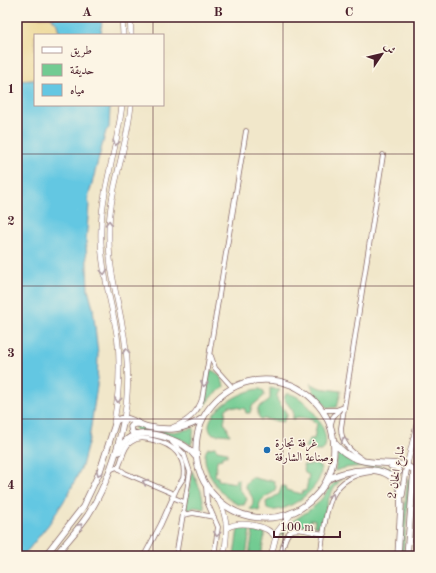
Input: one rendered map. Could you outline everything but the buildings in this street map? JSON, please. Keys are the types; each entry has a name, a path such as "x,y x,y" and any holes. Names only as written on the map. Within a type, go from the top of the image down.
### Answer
{"main road":[{"path":"256,380 283,382 308,395 322,410 330,427 334,442 332,464 327,480 312,500 292,513 272,518 254,518 232,511 219,501 206,486 199,471 196,458 196,437 203,418 218,398 233,388 256,380"},
{"path":"57,555 88,515 113,462 124,418"},
{"path":"45,556 83,507 104,459 114,422 124,418 139,424 165,429 185,427 203,418"},
{"path":"139,424 134,424 131,427 132,432 174,439 185,445 196,458"},
{"path":"113,462 125,441 138,434"},
{"path":"334,442 348,456 367,462 407,465 415,473"},
{"path":"104,459 113,462"},
{"path":"384,475 395,475 399,470 396,466 385,464"},
{"name":"شارع الخان 2","path":"398,556 401,508 407,465"},
{"path":"327,480 339,473 353,470 376,472 384,475 394,480 399,487 401,508"},
{"name":"شارع الخان 2","path":"407,556 415,473"}],"street":[{"path":"122,17 123,34"},
{"path":"130,17 131,34"},
{"path":"114,422 119,385 119,360 115,325 103,266 101,229 104,192 117,138 122,106"},
{"path":"124,418 127,388 126,351 112,274 109,226 112,192 131,106"},
{"path":"165,429 187,421 199,407 202,399 246,131"},
{"path":"367,462 350,450 342,439 341,428 383,155"},
{"path":"210,346 213,366 233,388"},
{"path":"330,427 333,417 344,407"},
{"path":"322,410 339,410"},
{"name":"شارع الخان 2","path":"407,465 419,416"},
{"path":"166,438 181,450 190,468 190,480 184,502 176,556"},
{"path":"118,468 129,444 136,439 146,439 166,443 175,450 183,463 183,478"},
{"name":"شارع الخان 2","path":"415,473 419,453"},
{"path":"110,470 118,468 125,473 184,502"},
{"path":"144,556 173,496 190,468"},
{"path":"321,555 330,501 337,487 353,476 376,472"},
{"path":"206,486 208,502 218,527 214,556"},
{"path":"219,501 225,514 227,528 223,555"},
{"path":"183,515 193,513 214,517"},
{"path":"271,555 275,537 283,523 292,513"},
{"path":"227,528 240,524 265,528 271,531 275,537"},
{"path":"281,556 284,538 288,532 295,530 324,534"},
{"path":"314,532 320,540 321,555"},
{"path":"321,555 328,556"}],"green space":[{"path":"209,370 212,370 219,376 224,387 211,397 201,410 205,400"},
{"path":"310,383 320,388 341,391 337,407 328,408 314,392"},
{"path":"270,388 280,390 277,400 287,415 283,422 264,419 261,420 258,415 258,408 270,399"},
{"path":"260,389 264,391 264,396 252,406 250,413 246,413 245,409 230,406 226,409 224,424 226,425 230,435 217,435 211,433 209,426 211,418 217,411 225,404 243,393"},
{"path":"286,394 293,395 301,400 316,416 322,426 325,436 325,444 322,451 315,451 314,449 305,447 310,439 314,439 317,423 313,422 313,419 298,417 293,419 293,411 284,399"},
{"path":"136,426 173,432 194,428 191,445 172,436 136,431 134,428"},
{"path":"215,447 217,450 227,452 227,456 222,455 222,459 217,460 215,476 218,477 218,480 235,483 236,479 239,480 239,488 247,499 244,505 237,504 221,492 209,473 205,455 208,448"},
{"path":"338,453 354,462 394,468 397,471 393,473 371,467 349,467 335,471"},
{"path":"314,463 320,466 321,474 311,490 303,498 284,508 274,510 267,509 266,502 279,494 282,486 285,486 286,490 302,494 303,491 306,491 309,475 305,473 303,465 311,465"},
{"path":"192,471 201,491 205,509 194,507 190,510 186,509"},
{"path":"251,477 274,481 276,487 274,492 261,501 259,507 260,511 250,509 253,499 245,485"},
{"path":"408,478 410,479 403,556 400,556 403,518"},
{"path":"341,479 330,496 322,528 314,526 315,520 311,519 310,526 294,526 287,530 282,536 280,534 288,525 317,504 331,486"},
{"path":"238,528 250,530 246,556 234,556"},
{"path":"253,531 265,533 261,556 249,556"}],"sand":[{"path":"17,17 51,17 57,24 60,34 34,34 34,80 17,81"}],"water":[{"path":"51,17 102,17 101,34 60,34 57,24"},
{"path":"34,80 34,106 110,106 109,128 106,131 88,198 89,204 86,242 88,290 93,308 98,354 97,386 89,439 82,466 69,493 49,524 22,556 17,556 17,81"}],"place":[{"name":"غرفة تجارة وصناعة الشارقة","path":"267,450"}]}
